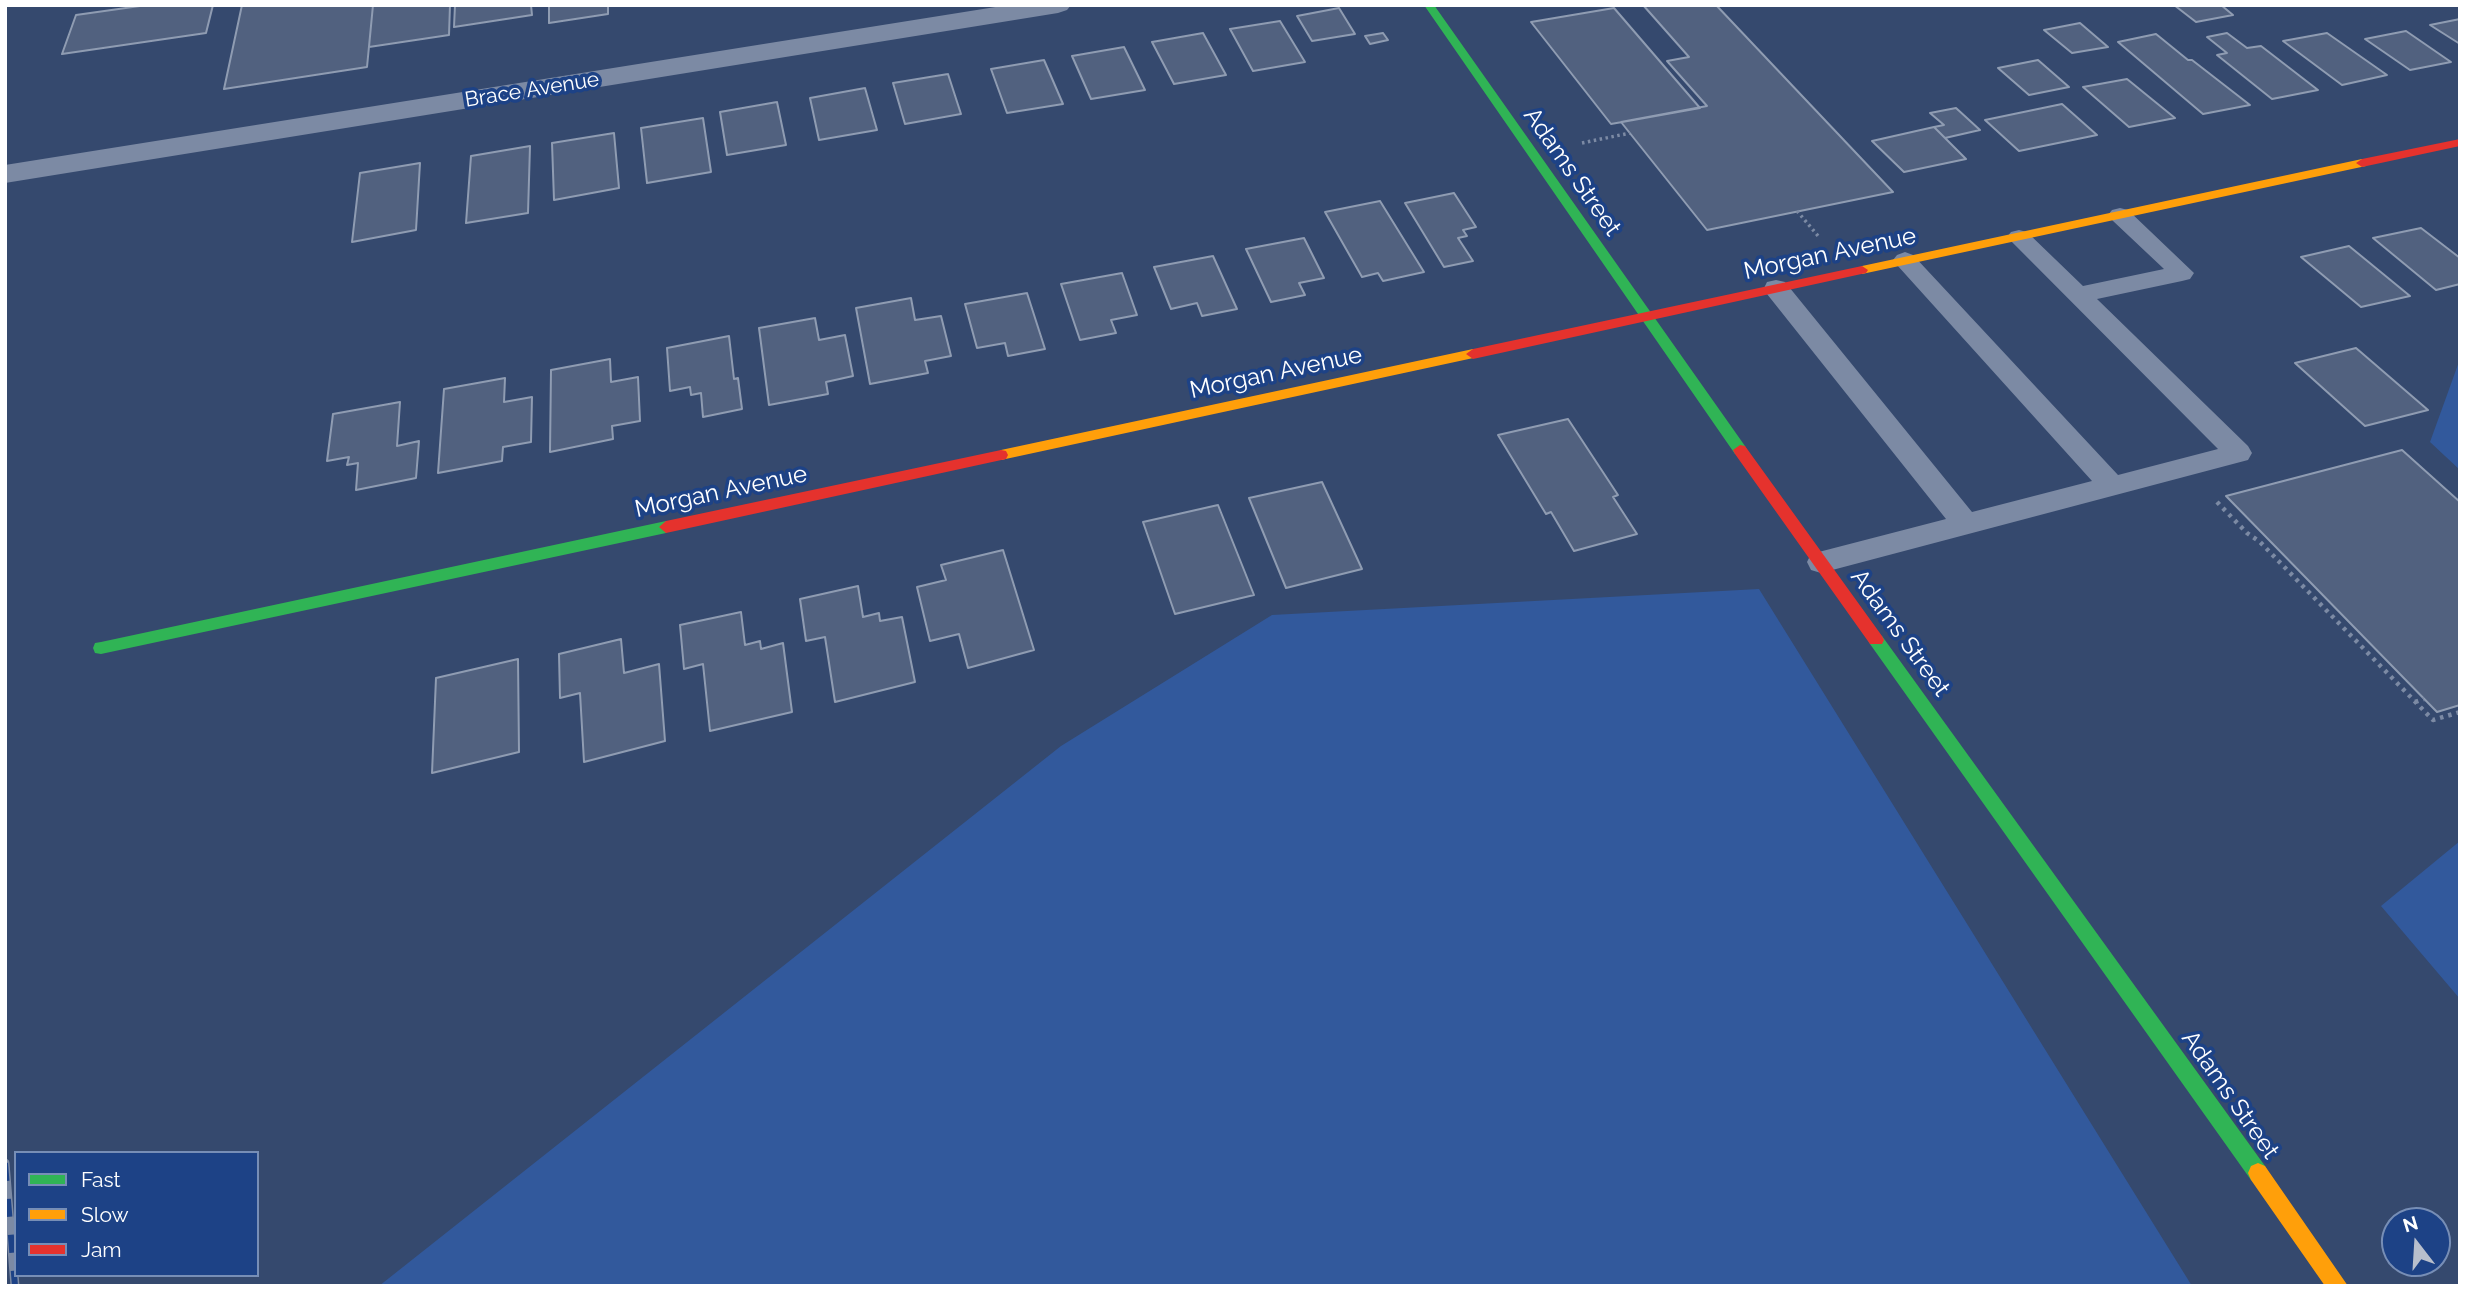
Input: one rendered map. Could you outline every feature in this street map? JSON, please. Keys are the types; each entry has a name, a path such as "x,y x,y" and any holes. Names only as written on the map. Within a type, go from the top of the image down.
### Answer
{"street":[{"name":"Brace Avenue","path":"5,174 1059,5"},
{"name":"Adams Street","path":"1429,5 1645,317 2338,1286"},
{"name":"Morgan Avenue","path":"101,648 2460,142"}],"lane":[{"path":"2079,295 2182,273 2120,215"},
{"path":"1821,562 2239,453 2019,236"},
{"path":"1905,261 2112,486"},
{"path":"1776,288 1966,524"}],"path":[{"path":"1582,143 1630,133"},
{"path":"1797,211 1819,238"},
{"path":"2211,496 2247,533 2260,542 2432,720 2460,712"},
{"path":"2415,702 2424,699"}],"shaded area":[{"path":"2460,359 2460,470 2430,442"},
{"path":"1759,589 2192,1286 379,1286 1061,746 1272,615"},
{"path":"2460,841 2460,999 2381,906"}],"building":[{"path":"147,5 213,5 206,33 62,54 76,15"},
{"path":"242,5 373,5 367,67 224,89"},
{"path":"373,5 450,5 449,35 369,47"},
{"path":"455,5 531,5 532,15 454,27"},
{"path":"549,5 608,5 608,14 549,23"},
{"path":"1643,5 1716,5 1893,192 1707,230 1621,122 1707,106 1667,61 1689,57"},
{"path":"2174,5 2221,5 2233,15 2196,22"},
{"path":"1339,8 1355,34 1312,41 1297,16"},
{"path":"1614,8 1700,108 1611,124 1531,22"},
{"path":"2460,19 2460,44 2430,25"},
{"path":"1280,21 1305,62 1253,71 1230,29"},
{"path":"2080,23 2108,47 2072,53 2044,30"},
{"path":"2406,31 2451,62 2410,70 2365,39"},
{"path":"1203,33 1226,75 1174,84 1152,42"},
{"path":"1383,33 1388,40 1370,44 1365,36"},
{"path":"2227,33 2247,48 2261,46 2318,90 2272,99 2217,55 2227,53 2207,37"},
{"path":"2327,33 2387,75 2342,85 2283,41"},
{"path":"2156,34 2250,105 2203,114 2118,42"},
{"path":"1124,47 1145,90 1091,99 1072,56"},
{"path":"1044,60 1063,104 1007,113 991,69"},
{"path":"2038,60 2069,87 2029,95 1998,68"},
{"path":"948,74 961,114 905,124 893,83"},
{"path":"2127,79 2175,118 2129,127 2083,87"},
{"path":"865,88 877,130 819,140 810,98"},
{"path":"777,102 786,145 727,155 720,112"},
{"path":"2062,104 2097,135 2019,151 1985,120"},
{"path":"1956,108 1980,130 1945,138 1934,127 1944,125 1930,113"},
{"path":"703,118 711,172 647,183 641,128"},
{"path":"1934,127 1966,159 1904,172 1872,141"},
{"path":"614,133 619,188 554,200 552,143"},
{"path":"530,146 528,213 466,223 471,156"},
{"path":"420,163 416,230 352,242 360,173"},
{"path":"1454,193 1476,227 1463,230 1467,236 1458,238 1473,261 1444,267 1405,203"},
{"path":"1380,201 1424,272 1383,281 1378,273 1362,277 1325,212"},
{"path":"2421,228 2460,258 2460,284 2436,290 2373,238"},
{"path":"1304,238 1324,278 1299,283 1305,295 1271,302 1246,249"},
{"path":"2349,246 2410,296 2361,307 2301,257"},
{"path":"1213,256 1237,309 1202,316 1197,303 1171,309 1154,267"},
{"path":"1122,273 1137,315 1111,320 1116,333 1080,340 1061,284"},
{"path":"1027,293 1045,349 1008,356 1005,343 977,348 965,304"},
{"path":"911,298 915,320 941,316 951,356 925,361 928,373 870,384 856,308"},
{"path":"815,318 819,340 845,335 853,376 826,382 828,394 769,405 759,328"},
{"path":"729,336 734,379 738,378 742,409 703,417 701,393 691,395 690,387 670,391 667,348"},
{"path":"2356,348 2428,410 2365,426 2295,363"},
{"path":"610,359 611,382 638,377 640,421 612,426 613,439 550,452 551,370"},
{"path":"505,378 504,402 532,397 531,442 503,447 502,461 438,473 444,389"},
{"path":"400,402 397,446 419,441 416,478 356,490 358,463 347,465 349,457 327,461 333,414"},
{"path":"1568,419 1618,495 1613,497 1637,534 1574,551 1551,512 1546,514 1498,435"},
{"path":"2402,450 2460,502 2460,705 2437,712 2226,496"},
{"path":"1322,482 1362,569 1286,588 1249,498"},
{"path":"1218,505 1254,595 1175,614 1143,522"},
{"path":"1003,550 1034,650 968,668 959,634 930,641 917,587 946,580 941,565"},
{"path":"858,586 863,617 879,613 880,621 902,617 915,682 835,702 825,637 806,641 800,599"},
{"path":"741,612 745,645 760,641 761,649 783,643 792,712 710,731 703,664 684,669 680,625"},
{"path":"621,639 624,673 659,664 665,741 584,762 580,693 560,698 559,654"},
{"path":"518,659 519,752 432,773 436,678"}],"railway":[{"path":"5,1163 14,1274"},
{"path":"14,1277 15,1286"}],"traffic: fast":[{"path":"1429,5 1740,450"},
{"path":"101,648 666,527"},
{"path":"1876,640 2258,1173"}],"traffic: slow":[{"path":"1862,270 2362,163"},
{"path":"1001,455 1473,354"},
{"path":"2258,1173 2338,1286"}],"traffic: jam":[{"path":"2362,163 2460,142"},
{"path":"1473,354 1862,270"},
{"path":"1740,450 1876,640"},
{"path":"666,527 1001,455"}]}
